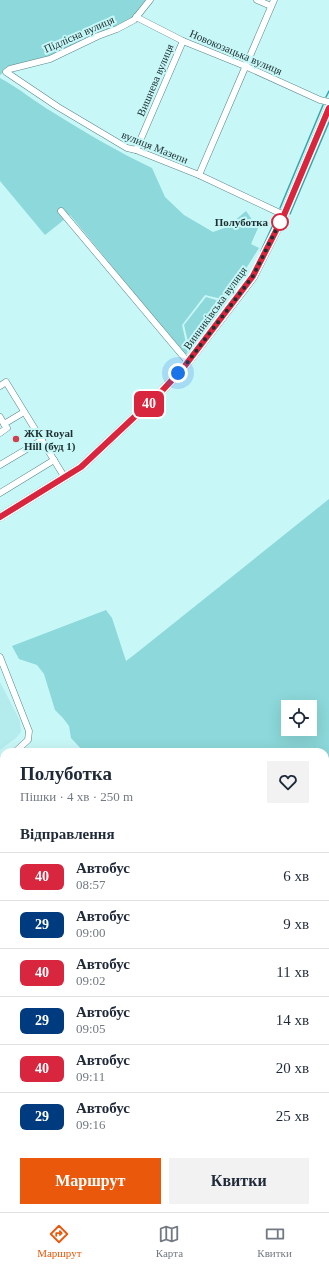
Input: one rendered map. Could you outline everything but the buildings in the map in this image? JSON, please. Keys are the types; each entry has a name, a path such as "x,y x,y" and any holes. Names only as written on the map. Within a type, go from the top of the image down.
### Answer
{"main road":[{"name":"Винниківська вулиця","path":"0,517 81,467 161,392 188,362 253,276 284,215 329,108"}],"street":[{"name":"Підлісна вулиця","path":"6,72 10,69 50,59 98,36 117,29 136,17 150,0"},
{"path":"198,175 273,3 257,0"},
{"name":"Новокозацька вулиця","path":"136,17 183,41 245,66 320,100 329,102"},
{"name":"Вишнева вулиця","path":"136,150 183,41"},
{"name":"вулиця Мазепи","path":"6,72 58,107 128,148 198,175 284,215"},
{"path":"61,211 188,362"},
{"path":"0,386 6,382 65,478"},
{"path":"4,424 24,412"},
{"path":"0,417 7,428 0,432"},
{"path":"0,465 42,440"},
{"path":"0,493 54,460"},
{"path":"0,656 29,731 28,740 19,748"}],"shaded area":[{"path":"0,0 149,0 135,18 51,57 11,67 0,75"},
{"path":"0,78 90,135 152,168 165,197 184,215 213,232 227,227 246,211 258,228 251,244 259,248 226,300 205,295 182,325 188,352 185,355 70,215 45,235 0,181"},
{"path":"206,297 226,303 190,350 184,325"},
{"path":"329,499 329,748 80,748 71,738 69,726 55,710 44,674 37,665 19,659 12,646 106,610 112,618 126,661"},
{"path":"0,682 20,721 21,732 3,748 0,748"}],"waterway":[{"path":"326,97 329,91"},
{"path":"280,208 323,105"},
{"path":"290,214 329,122"},
{"path":"261,251 277,216"}],"bus line":[{"name":"40","path":"0,517 81,467 124,428 184,367 253,276 284,215 329,108"}],"place":[{"name":"Полуботка","path":"280,222"},
{"name":"ЖК Royal Hill (буд 1)","path":"16,439"}],"route":[{"path":"178,373 253,276 280,222"}]}
